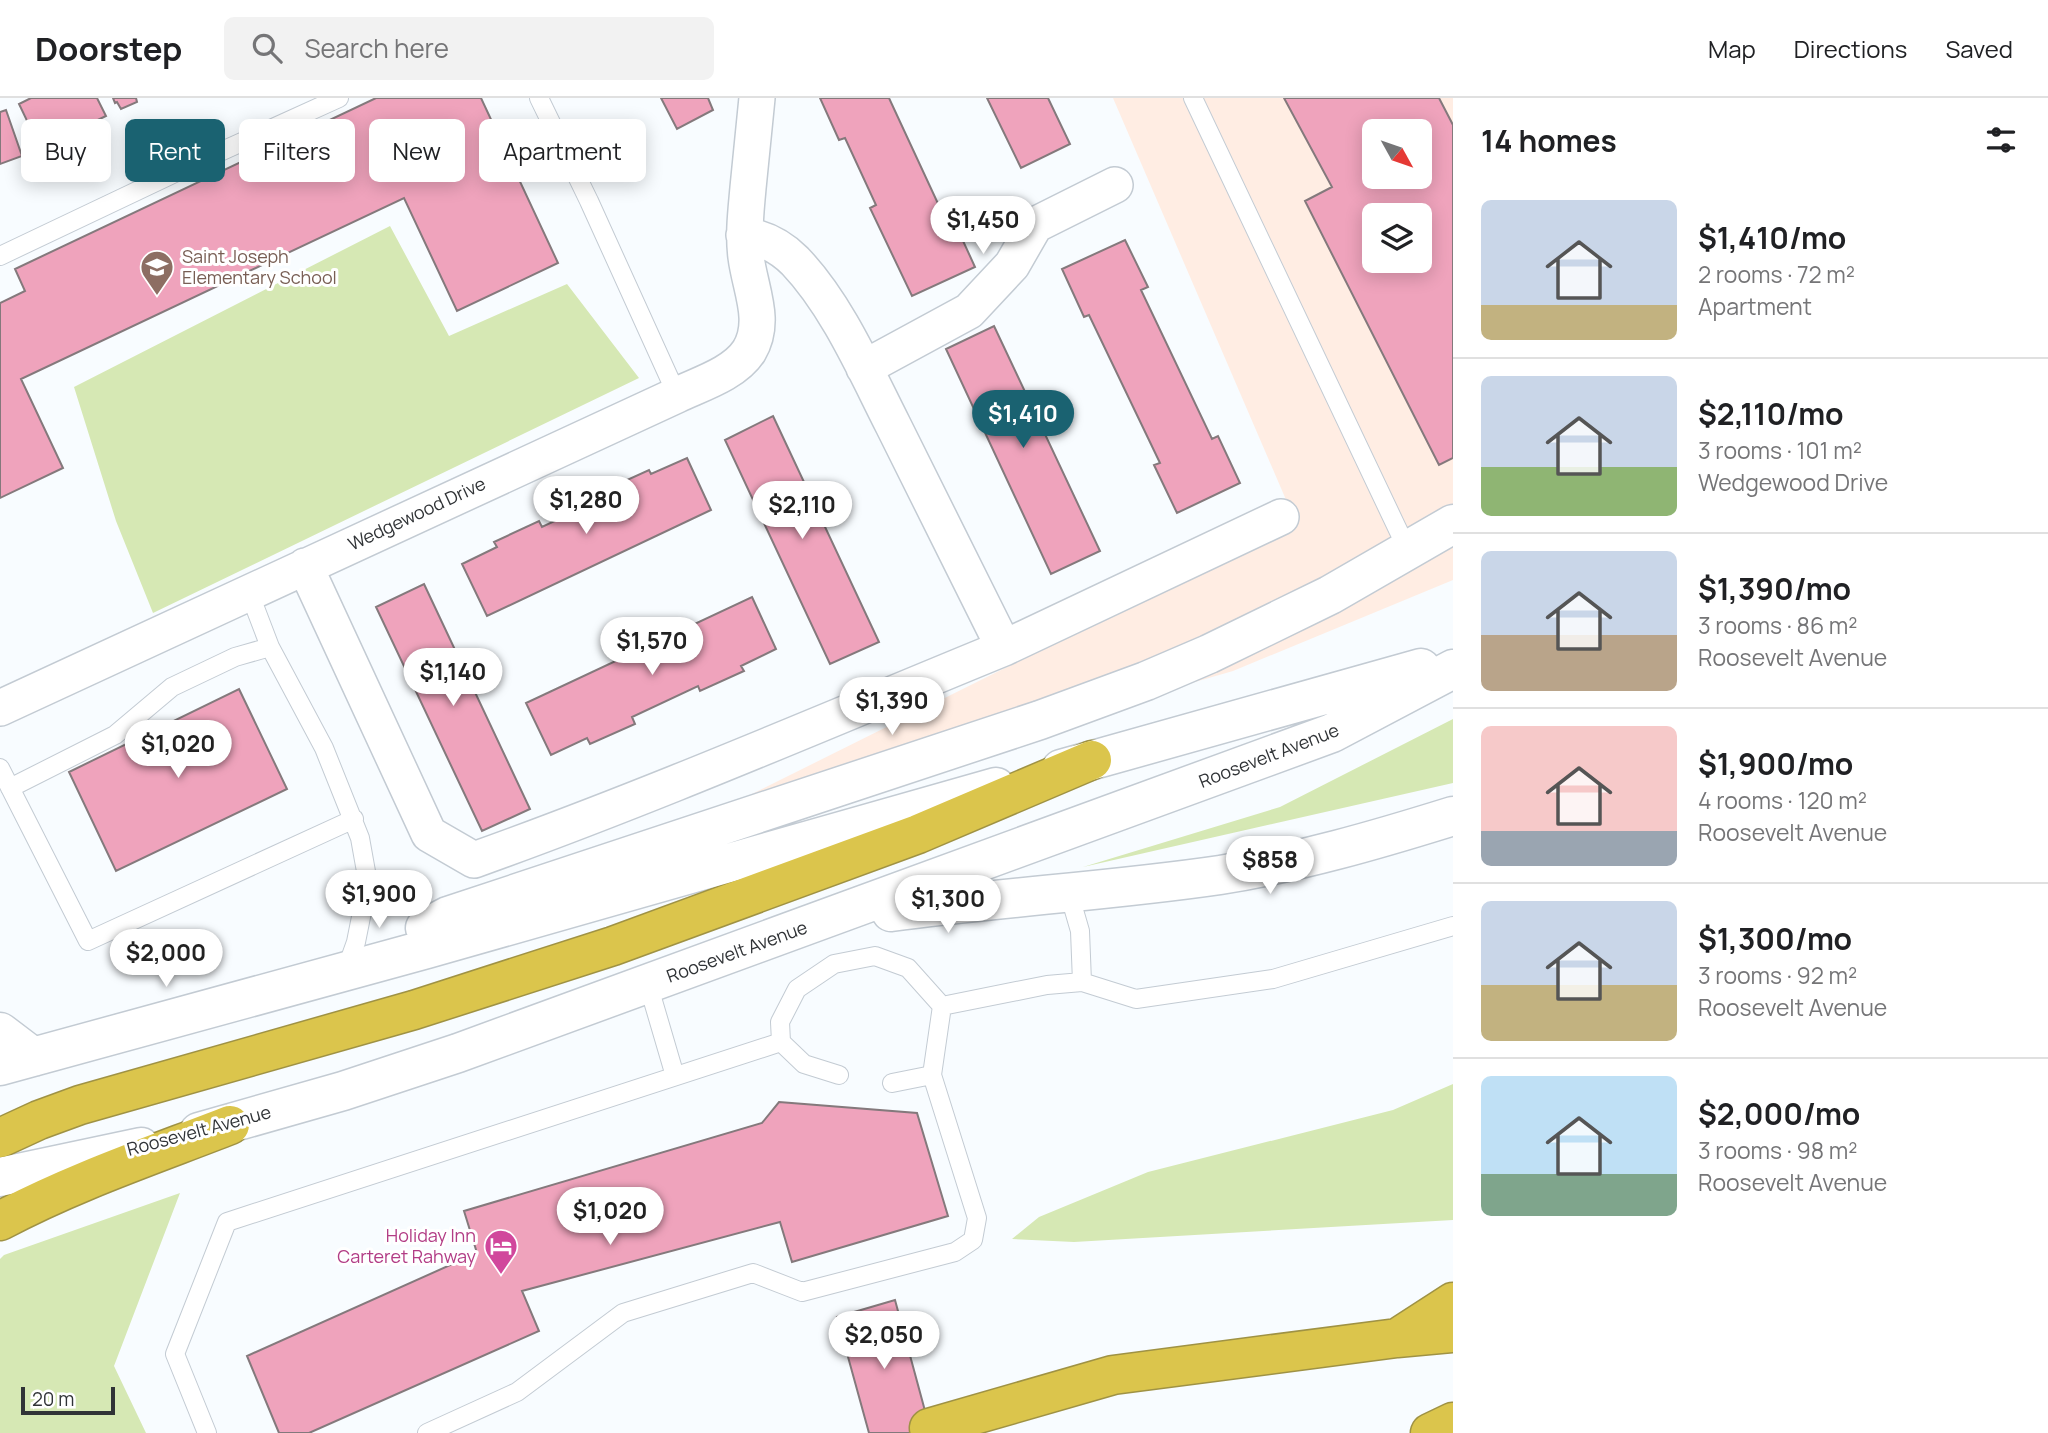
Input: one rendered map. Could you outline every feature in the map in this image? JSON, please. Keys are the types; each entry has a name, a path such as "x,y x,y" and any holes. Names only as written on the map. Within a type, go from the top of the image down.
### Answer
{"highway":[{"path":"0,1138 80,1105 414,1010 613,946 918,834 1092,760"},
{"path":"0,1221 68,1188 230,1125"},
{"path":"1397,1339 1453,1302"},
{"path":"1397,1339 1453,1323"},
{"path":"929,1428 1113,1375 1453,1333"},
{"path":"1430,1433 1453,1422"}],"main road":[{"path":"346,970 448,916 1040,720 1146,681 1267,627 1330,595 1453,524"},
{"name":"Roosevelt Avenue","path":"17,1061 426,949 1453,659"},
{"name":"Roosevelt Avenue","path":"0,1177 119,1153 230,1125 458,1053 1332,733 1453,669"},
{"path":"819,922 1222,874 1340,850 1453,816"},
{"path":"0,1031 17,1061"}],"street":[{"name":"Wedgewood Drive","path":"0,708 722,374 740,361 750,349 758,317 744,235 757,98"},
{"path":"864,368 969,311 1012,265 1035,225 1115,184"},
{"path":"744,235 763,238 793,259 832,311 864,368 1004,648"},
{"path":"305,566 429,834 474,860 538,838 703,772 1004,648 1281,517"}],"lane":[{"path":"0,256 340,98"},
{"path":"539,98 677,395"},
{"path":"1194,98 1408,551"},
{"path":"249,592 270,647 324,748 354,819 364,855 367,877 361,922 346,970"},
{"path":"10,788 114,735 172,687 235,657 270,647"},
{"path":"0,768 88,941 354,819"},
{"path":"1069,893 1080,931 1082,982"},
{"path":"942,1006 1047,985 1082,982 1136,999 1273,979 1453,926"},
{"path":"839,1075 803,1064 781,1042 780,1022 797,989 834,964 875,956 908,968 942,1006"},
{"path":"648,984 675,1076"},
{"path":"427,1433 517,1392 623,1313 753,1273 802,1292 954,1252 973,1240 977,1218 932,1074 942,1006"},
{"path":"207,1433 175,1354 227,1222 781,1042"},
{"path":"892,1083 932,1074"}],"shaded area":[{"path":"1113,98 1453,98 1453,580 1233,671 754,809 752,794 1296,523"}],"green space":[{"path":"390,226 449,336 567,284 639,378 153,613 116,521 74,387"},
{"path":"1453,719 1453,783 1083,867 1280,807"},
{"path":"1453,1084 1453,1220 1074,1242 1012,1239 1039,1217 1148,1172 1393,1110"},
{"path":"180,1193 114,1366 146,1433 0,1433 0,1259 4,1255"}],"building":[{"path":"31,98 97,98 106,116 100,119 26,119 19,104"},
{"path":"113,98 136,98 137,102 121,109"},
{"path":"376,98 481,98 491,119 479,119 479,182 520,182 558,263 457,311 404,198 21,379 63,468 0,498 0,303 25,291 15,269 199,182 225,182 225,170 239,163 239,182 355,182 355,119 332,119"},
{"path":"661,98 708,98 713,110 677,129"},
{"path":"820,98 889,98 947,223 953,219 975,267 912,296 870,208 876,205 845,138 839,140"},
{"path":"987,98 1048,98 1070,144 1021,168"},
{"path":"1284,98 1439,98 1453,125 1453,458 1439,465 1305,201 1332,187"},
{"path":"6,110 21,156 0,164 0,112"},
{"path":"1125,240 1148,287 1141,290 1212,439 1218,436 1240,483 1177,513 1154,465 1160,463 1089,315 1084,317 1062,269"},
{"path":"994,326 1100,551 1051,574 946,349"},
{"path":"773,416 879,642 830,664 725,440"},
{"path":"687,458 711,510 487,616 462,564 497,547 494,542 539,521 542,527 608,496 605,490 649,470 651,474"},
{"path":"424,584 530,809 482,831 376,607"},
{"path":"752,597 776,649 741,666 744,671 700,691 698,686 632,717 635,724 590,744 587,738 551,755 526,703"},
{"path":"239,689 287,789 116,871 69,772"},
{"name":"Holiday Inn Carteret Rahway","path":"779,1102 917,1113 948,1216 792,1262 780,1222 522,1291 539,1331 309,1433 279,1433 247,1356 477,1253 464,1211 762,1123"},
{"path":"895,1300 931,1433 869,1433 837,1317"}],"place":[{"name":"Saint Joseph Elementary School","path":"157,297"},
{"name":"Holiday Inn Carteret Rahway","path":"501,1276"}]}
